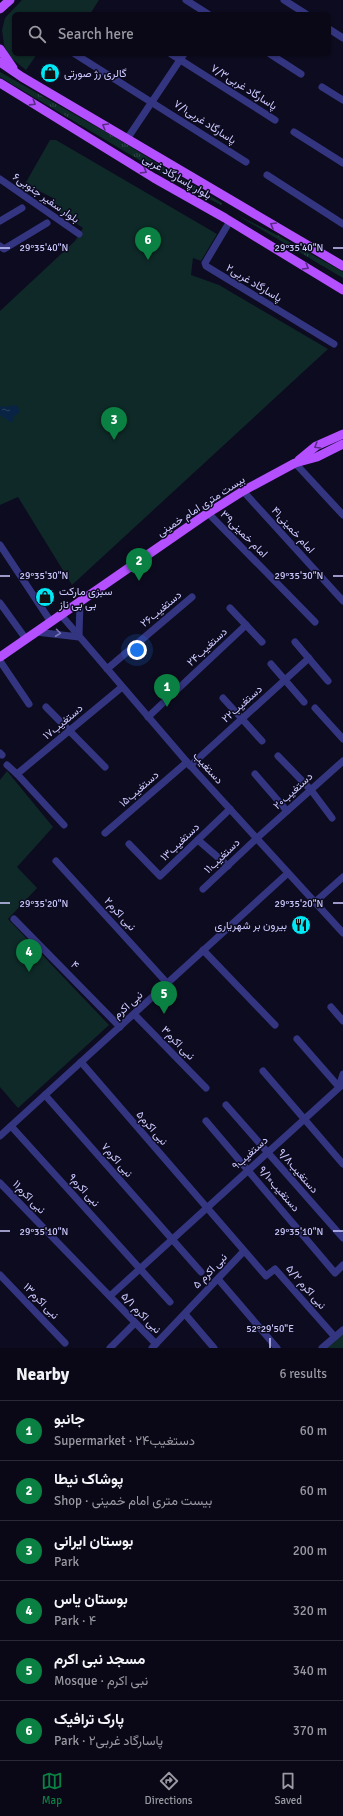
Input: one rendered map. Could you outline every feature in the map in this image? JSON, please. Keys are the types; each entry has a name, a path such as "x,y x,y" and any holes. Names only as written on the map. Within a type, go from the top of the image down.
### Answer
{"main road":[{"path":"0,14 5,4"},
{"path":"0,49 9,63 22,77"},
{"name":"بلوار پاسارگاد غربی","path":"0,62 22,77 234,203 342,263"},
{"name":"بلوار پاسارگاد غربی","path":"0,83 154,178 343,290"},
{"path":"227,220 234,203"},
{"path":"295,463 316,446 343,434"},
{"name":"بیست متری امام خمینی","path":"0,657 208,513 243,491 295,463 318,457 342,445"}],"street":[{"path":"186,0 205,12"},
{"path":"284,0 303,12"},
{"path":"331,30 343,38"},
{"name":"پاسارگاد غربی۷/۱","path":"78,56 246,162"},
{"path":"273,56 301,74"},
{"path":"127,139 182,57"},
{"name":"پاسارگاد غربی۷/۳","path":"182,57 275,120"},
{"path":"322,87 343,100"},
{"path":"294,132 343,163"},
{"path":"267,175 343,224"},
{"name":"بلوار سفیر جنوبی۶","path":"0,179 79,234"},
{"path":"0,221 22,208"},
{"name":"پاسارگاد غربی۲","path":"227,220 205,263 206,266 334,344"},
{"path":"0,246 4,249 47,223"},
{"path":"295,463 343,514"},
{"name":"امام خمینی۴۱","path":"243,491 343,601"},
{"name":"امام خمینی۳۹","path":"208,513 315,622"},
{"path":"0,545 51,622"},
{"name":"دستغیب۲۶","path":"107,669 192,598"},
{"path":"36,632 80,636 80,601"},
{"path":"0,604 26,639"},
{"path":"230,608 262,642"},
{"name":"دستغیب","path":"61,615 189,764 343,933"},
{"name":"دستغیب۲۴","path":"148,717 246,625"},
{"path":"295,642 328,681"},
{"name":"دستغیب۲۲","path":"189,764 242,719 309,658"},
{"path":"0,661 28,704"},
{"path":"271,664 304,702"},
{"name":"دستغیب۱۷","path":"17,774 122,687"},
{"path":"223,698 262,741"},
{"path":"46,707 105,767"},
{"path":"315,708 343,739"},
{"path":"278,756 311,790 332,818"},
{"name":"دستغیب۲۰","path":"257,838 343,761"},
{"name":"دستغیب۱۵","path":"105,833 189,764"},
{"path":"7,765 64,825"},
{"path":"255,774 288,811"},
{"name":"دستغیب۱۳","path":"129,844 160,876 230,809"},
{"name":"دستغیب۱۱","path":"203,890 257,838"},
{"path":"198,840 228,866"},
{"name":"نبی اکرم۲","path":"56,861 167,983"},
{"name":"نبی اکرم","path":"3,1134 288,873"},
{"path":"315,902 343,877"},
{"name":"۴","path":"14,919 120,1027"},
{"path":"203,950 275,1025"},
{"path":"331,1007 343,1021"},
{"name":"نبی اکرم۳","path":"134,1014 206,1088"},
{"path":"297,1039 341,1086"},
{"name":"نبی اکرم۵","path":"81,1062 207,1208"},
{"path":"263,1071 343,1164"},
{"path":"341,1086 343,1074"},
{"name":"دستغیب۹","path":"140,1269 341,1086"},
{"name":"نبی اکرم۷","path":"45,1095 201,1272"},
{"name":"دستغیب۹/۸","path":"226,1105 343,1238"},
{"name":"دستغیب۹/۱۰","path":"206,1121 335,1273 343,1265"},
{"path":"0,1125 3,1134"},
{"name":"نبی اکرم۹","path":"11,1126 170,1302"},
{"name":"نبی اکرم۱۱","path":"0,1183 110,1296"},
{"path":"207,1208 244,1251"},
{"name":"نبی اکرم ۵","path":"153,1347 244,1251"},
{"name":"نبی اکرم ۵/۲","path":"244,1251 266,1276 275,1269 335,1337"},
{"path":"110,1296 140,1269"},
{"name":"نبی اکرم۱۳","path":"0,1275 65,1343"},
{"path":"218,1279 277,1348"},
{"name":"نبی اکرم ۵/۱","path":"110,1296 135,1323 153,1347"},
{"path":"185,1314 214,1348"},
{"path":"110,1348 135,1323"},
{"path":"322,1348 343,1330"}],"green space":[{"path":"22,0 99,0 91,12 12,12 12,56 36,56 26,70 10,57 4,45 2,30 5,18"},
{"path":"0,72 116,138 222,203 221,205 166,176 0,77"},
{"path":"50,140 56,140 217,234 201,261 193,258 191,275 219,285 328,349 72,585 18,497 0,505 0,311 75,241 83,228 55,209 53,198 25,184"},
{"path":"237,215 279,236 343,272 343,278"},
{"path":"7,771 53,827 17,867 37,888 8,919 109,1025 18,1108 0,1087 0,780"},
{"path":"343,1328 343,1348 326,1348"}],"water":[{"path":"16,405 19,409 19,413 14,416 12,423 0,415 0,406 4,407"}],"place":[{"name":"گالری رژ صورتی","path":"50,73"},
{"name":"پارک ترافیک","path":"148,260"},
{"name":"بوستان ایرانی","path":"114,440"},
{"name":"پوشاک نیطا","path":"139,581"},
{"name":"سبزی مارکت بی بی ناز","path":"45,597"},
{"name":"جانبو","path":"167,707"},
{"name":"بیرون بر شهریاری","path":"301,925"},
{"name":"بوستان یاس","path":"29,972"},
{"name":"مسجد نبی اکرم","path":"164,1014"}]}
